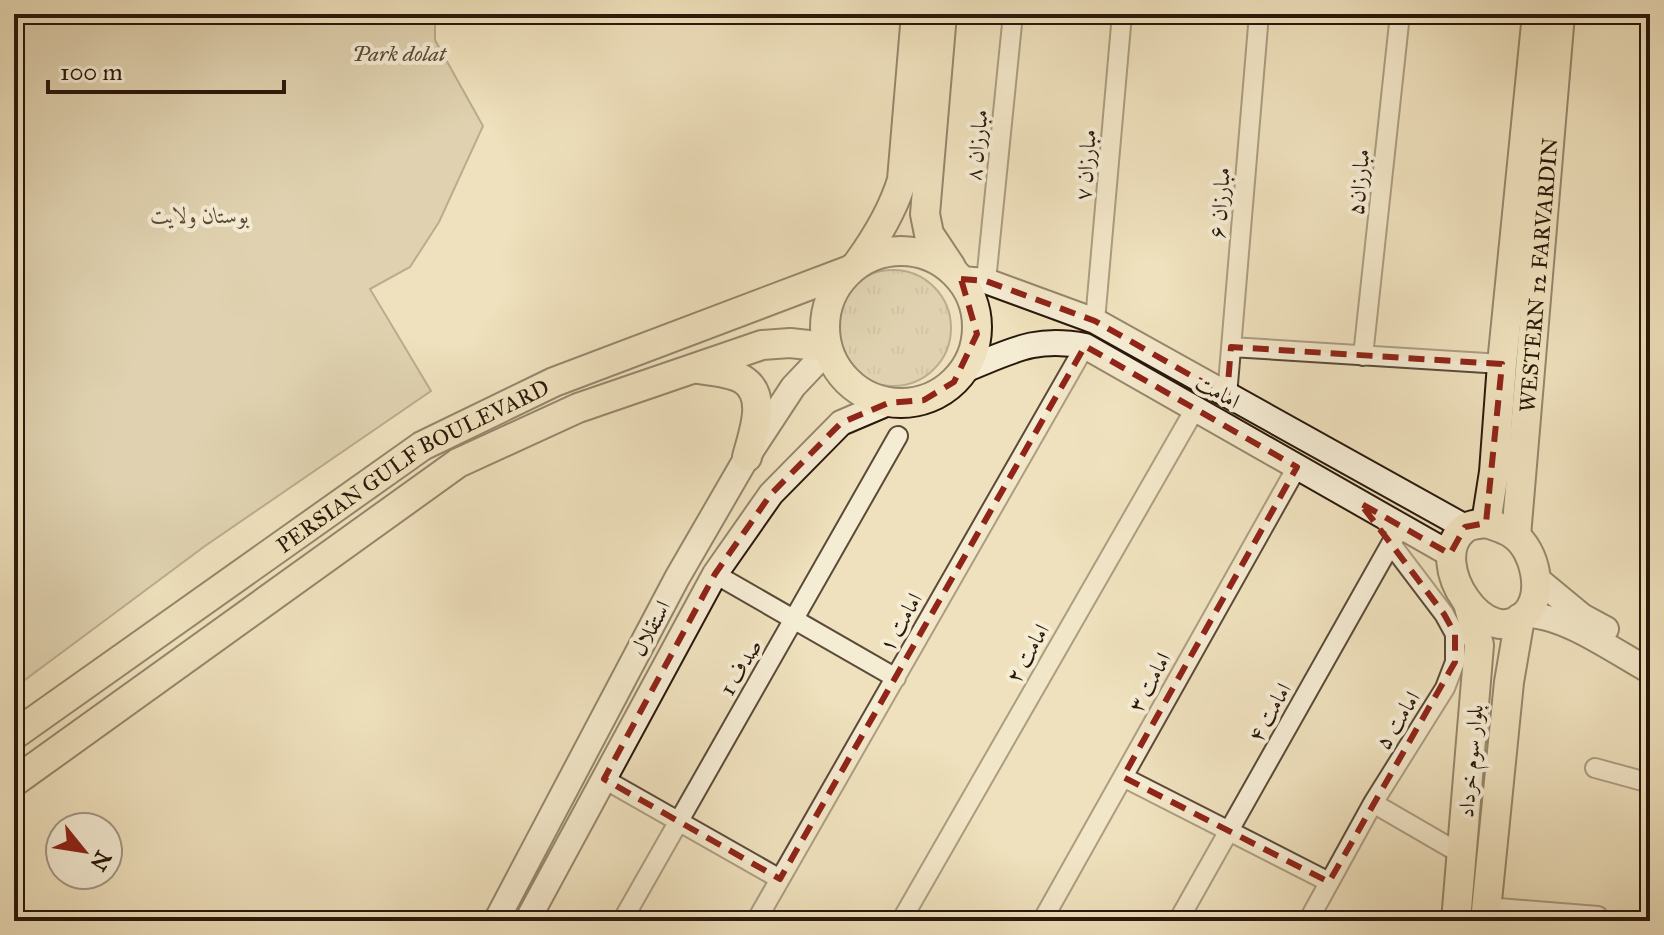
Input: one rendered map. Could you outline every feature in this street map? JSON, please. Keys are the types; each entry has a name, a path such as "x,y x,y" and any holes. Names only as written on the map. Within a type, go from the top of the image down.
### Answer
{"main road":[{"path":"916,14 902,180 884,221 854,266 836,286 827,305 824,326 827,349 835,367 847,381 861,393 888,403 906,404 938,395 964,370 973,353 977,334 977,314 967,277 929,234 925,214 942,14"},
{"name":"WESTERN 12 FARVARDIN","path":"1516,536 1507,472 1502,364 1537,14"},
{"name":"WESTERN 12 FARVARDIN","path":"1475,525 1507,472 1560,14"},
{"path":"854,266 882,252 908,250 933,256 967,277"},
{"name":"PERSIAN GULF BOULEVARD","path":"14,735 422,446 554,382 854,266"},
{"name":"PERSIAN GULF BOULEVARD","path":"14,782 458,463 578,408 762,345 790,343 827,349"},
{"path":"693,368 742,378 750,386 758,407 747,457"},
{"path":"1475,525 1516,536 1528,555 1536,578 1533,604 1523,617 1513,623 1492,622 1481,617 1468,603 1457,583 1450,554 1456,538 1475,525"},
{"name":"بلوار سوم خرداد","path":"1456,921 1479,645 1468,603"},
{"name":"بلوار سوم خرداد","path":"1486,914 1509,682 1523,617"},
{"path":"1476,689 1481,679 1490,673 1501,675 1509,682"}],"street":[{"name":"مبارزان ۸","path":"967,277 1013,14"},
{"name":"مبارزان ۷","path":"1085,317 1122,14"},
{"name":"مبارزان ۶","path":"1227,396 1259,14"},
{"name":"مبارزان۵","path":"1363,356 1400,14"},
{"name":"امامت","path":"967,277 1085,317 1227,396 1475,525"},
{"path":"1061,341 1044,330 1050,314 1085,317"},
{"name":"امامت","path":"964,370 1032,344 1061,341 1085,346 1297,467 1396,535 1450,554"},
{"name":"امامت ۱","path":"756,921 1085,346"},
{"path":"1231,347 1502,364"},
{"name":"استقلال","path":"496,921 677,578 747,457 793,387 827,349"},
{"name":"استقلال","path":"527,921 715,574 771,494 841,423 888,403"},
{"name":"امامت ۲","path":"901,921 1195,409"},
{"name":"صدف 1","path":"622,921 898,436"},
{"name":"امامت ۳","path":"1042,921 1297,467"},
{"name":"امامت ۵","path":"1308,921 1373,803 1445,688 1455,662 1455,634 1396,535"},
{"name":"امامت ۴","path":"1178,921 1396,535"},
{"path":"715,574 896,678"},
{"path":"1536,578 1582,616 1650,653"},
{"path":"1523,617 1541,615 1564,624 1650,671"},
{"path":"1595,768 1650,783"},
{"path":"1123,777 1329,882"},
{"path":"604,779 780,879"},
{"path":"1373,803 1461,854"},
{"path":"1486,914 1598,916 1597,921"}],"highlighted area":[{"path":"961,279 986,281 1095,321 1227,396 1231,347 1502,364 1486,523 1465,527 1450,554 1360,503 1444,614 1455,634 1455,662 1329,882 1123,777 1297,467 1085,346 780,879 604,779 715,574 771,494 841,423 888,403 924,400 954,382 977,334"}],"green space":[{"name":"بوستان ولایت","path":"14,14 435,14 435,40 483,126 439,222 410,267 370,289 431,391 205,546 14,688"},
{"path":"893,270 915,274 934,287 947,306 951,328 947,350 934,369 915,382 893,386 871,382 852,369 839,350 835,328 839,306 852,287 871,274"}],"park label":[{"name":"Park dolat","path":"399,53"}]}
